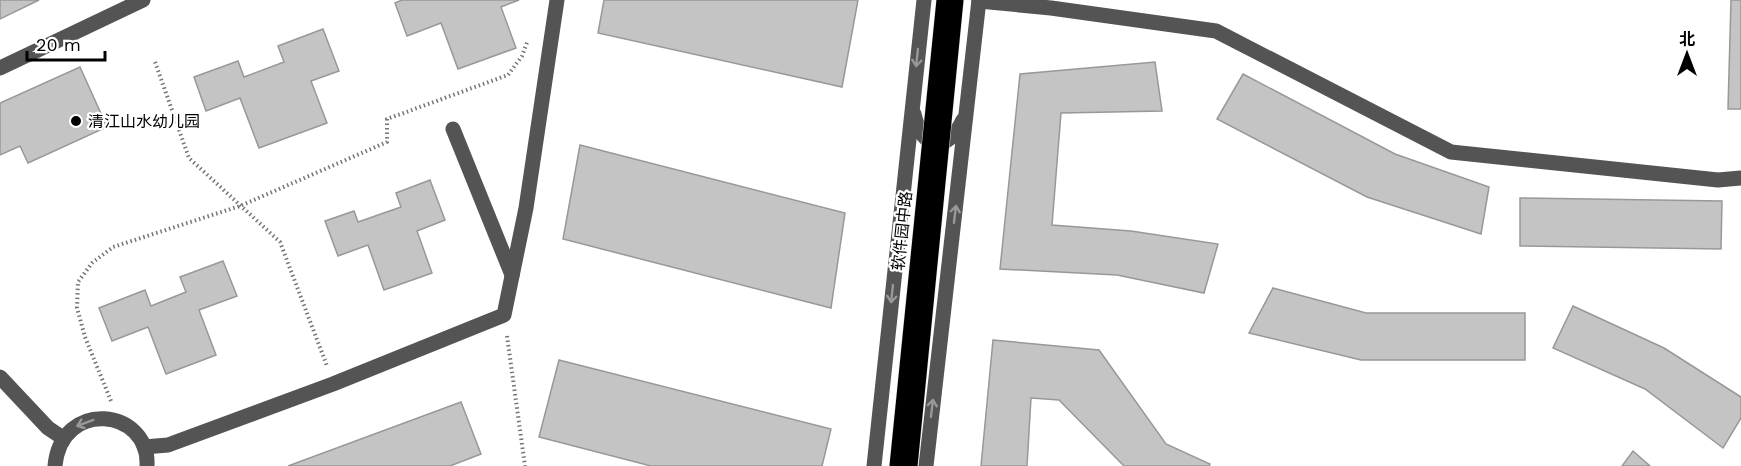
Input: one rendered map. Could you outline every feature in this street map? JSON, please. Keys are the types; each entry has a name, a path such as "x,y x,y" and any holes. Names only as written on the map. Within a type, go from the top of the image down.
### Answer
{"main road":[{"name":"软件园中路","path":"897,466 944,0"},
{"name":"软件园中路","path":"910,466 956,0"}],"street":[{"path":"0,68 142,0"},
{"path":"144,447 168,445 333,384 504,315 528,196 557,0"},
{"path":"874,466 924,0"},
{"path":"926,466 979,1 1051,8 1216,31 1451,152 1718,180 1741,178"},
{"path":"912,105 917,128 924,138 936,143 948,141 956,133 966,112"},
{"path":"453,129 512,275"},
{"path":"0,377 48,428 63,438"},
{"path":"55,466 56,452 63,438 72,428 85,421 99,418 126,425 137,434 144,447 147,466"}],"path":[{"path":"113,420 111,400 85,337 77,308 78,282 92,263 113,247 240,206 387,142 387,119 508,75 522,56"},
{"path":"155,62 189,158 280,242 333,384"},
{"path":"504,315 525,466"}],"building":[{"path":"0,0 39,0 0,19"},
{"path":"402,0 519,0 501,7 516,48 458,69 441,23 407,36 395,3"},
{"path":"604,0 858,0 842,87 598,33"},
{"path":"1731,0 1741,0 1741,109 1728,109"},
{"path":"323,29 339,71 311,81 327,123 259,148 240,98 206,111 194,77 238,61 244,77 284,62 278,46"},
{"path":"1155,62 1162,111 1061,113 1052,225 1131,231 1218,244 1204,293 1117,275 1000,269 1020,74"},
{"path":"80,67 107,127 28,163 20,146 0,155 0,103"},
{"path":"1243,74 1395,154 1489,187 1481,234 1367,197 1217,119"},
{"path":"580,145 845,213 831,308 563,239"},
{"path":"430,180 445,220 417,231 432,273 384,290 368,245 338,256 325,221 354,211 358,222 401,207 396,193"},
{"path":"1520,198 1722,201 1721,249 1520,246"},
{"path":"223,261 237,296 199,310 216,355 166,374 148,327 112,341 99,308 145,290 151,306 186,292 180,277"},
{"path":"1273,288 1366,313 1525,313 1525,360 1361,360 1249,333"},
{"path":"1573,306 1664,348 1741,397 1741,418 1723,448 1645,389 1553,348"},
{"path":"993,340 1099,350 1166,444 1210,464 1209,466 1124,466 1059,400 1031,398 1027,466 981,466"},
{"path":"559,360 831,429 822,466 651,466 539,437"},
{"path":"461,402 481,454 450,466 288,466"},
{"path":"1633,451 1650,466 1622,466"}],"place":[{"name":"清江山水幼儿园","path":"76,121"}]}
